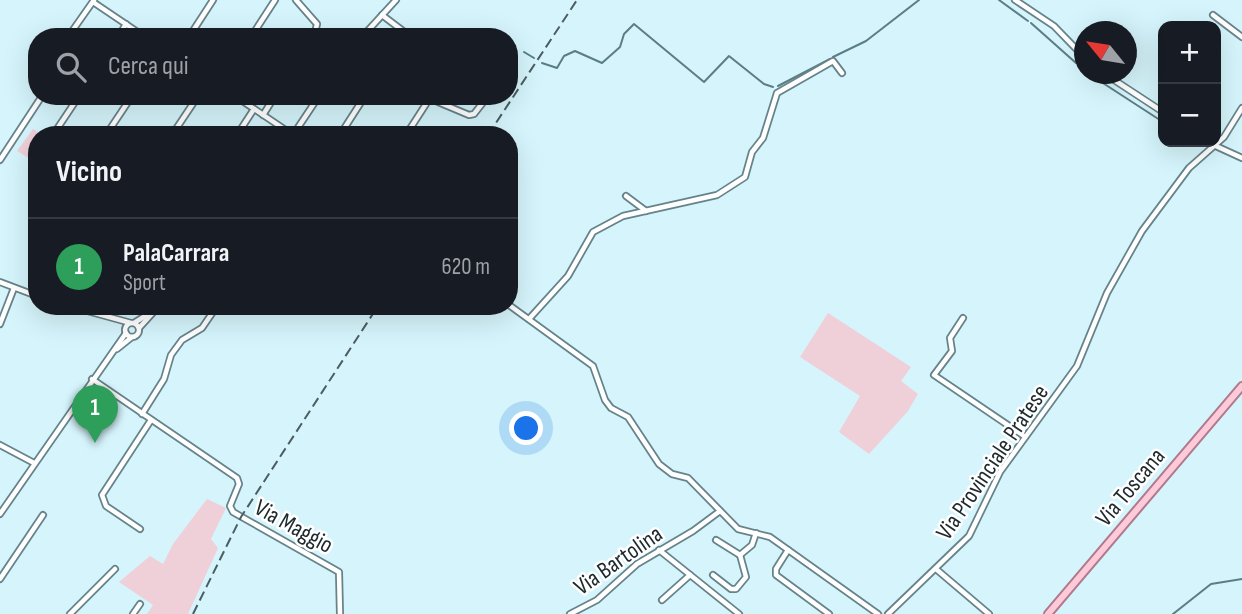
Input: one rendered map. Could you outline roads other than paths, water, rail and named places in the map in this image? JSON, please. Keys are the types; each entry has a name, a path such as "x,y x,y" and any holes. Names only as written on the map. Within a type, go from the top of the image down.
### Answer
{"main road":[{"name":"Via Toscana","path":"1048,614 1242,386"}],"street":[{"path":"195,28 213,0"},
{"path":"296,0 317,24 316,28"},
{"path":"371,28 396,0"},
{"path":"1015,0 1055,26 1074,46"},
{"path":"74,28 94,1 132,28"},
{"path":"257,28 274,2"},
{"path":"383,15 398,28"},
{"path":"1213,15 1242,37"},
{"path":"124,28 126,24"},
{"path":"528,319 568,276 590,234 620,217 713,196 741,181 750,171 752,152 763,138 777,93 833,61 842,73"},
{"path":"1120,84 1158,109"},
{"path":"0,160 36,105"},
{"path":"59,126 73,105"},
{"path":"112,126 126,105"},
{"path":"178,126 192,105"},
{"path":"248,105 280,126"},
{"path":"263,115 269,105"},
{"path":"299,126 313,105"},
{"path":"346,126 359,105"},
{"path":"412,126 425,105"},
{"path":"445,105 469,115 474,114 481,105"},
{"name":"Via Provinciale Pratese","path":"1221,138 1242,107"},
{"path":"243,126 254,109"},
{"path":"1215,147 1242,158"},
{"name":"Via Provinciale Pratese","path":"888,614 969,536 989,490 1024,436 1077,366 1107,293 1142,230 1189,168 1215,147"},
{"path":"626,195 646,211"},
{"path":"0,282 28,293"},
{"path":"0,324 14,288"},
{"path":"518,312 593,366 608,405 628,417 659,464 673,474 688,478 738,529 768,536 878,614"},
{"path":"98,315 132,323 139,328"},
{"path":"0,514 126,331 132,323 145,315"},
{"path":"114,352 138,334 139,328 151,315"},
{"path":"142,414 163,383 168,359 175,348 182,340 202,328 211,315"},
{"path":"963,318 950,338 951,352 934,375 1024,436"},
{"path":"117,321 132,337"},
{"path":"92,379 151,420 102,495 106,506 140,529"},
{"name":"Via Maggio","path":"151,420 239,481 230,503 232,510 338,572 340,614"},
{"path":"0,445 34,463"},
{"name":"Via Bartolina","path":"570,614 597,600 636,564 720,511"},
{"path":"0,579 43,515"},
{"path":"740,555 752,545 756,533"},
{"path":"713,575 731,589 736,589 746,577 740,555 716,540"},
{"path":"659,550 738,614"},
{"path":"788,550 776,569 776,575 829,614"},
{"path":"70,614 115,569"},
{"path":"936,569 989,614"},
{"path":"662,600 690,575"},
{"path":"133,614 140,604"}],"waterway":[{"path":"833,57 866,41 919,0"},
{"path":"999,0 1028,21"},
{"path":"1031,23 1074,61"},
{"path":"542,63 557,68 564,56 575,51 602,63 620,47 624,34 634,24 704,82 729,56 764,84 773,87"},
{"path":"524,52 534,58"},
{"path":"778,86 830,59"},
{"path":"1104,84 1158,119"},
{"path":"1173,614 1211,584 1242,579"}],"railway":[{"path":"518,89 577,0"},
{"path":"494,126 508,105"},
{"path":"193,614 241,517 372,315"}],"place":[{"name":"PalaCarrara","path":"95,443"}]}
